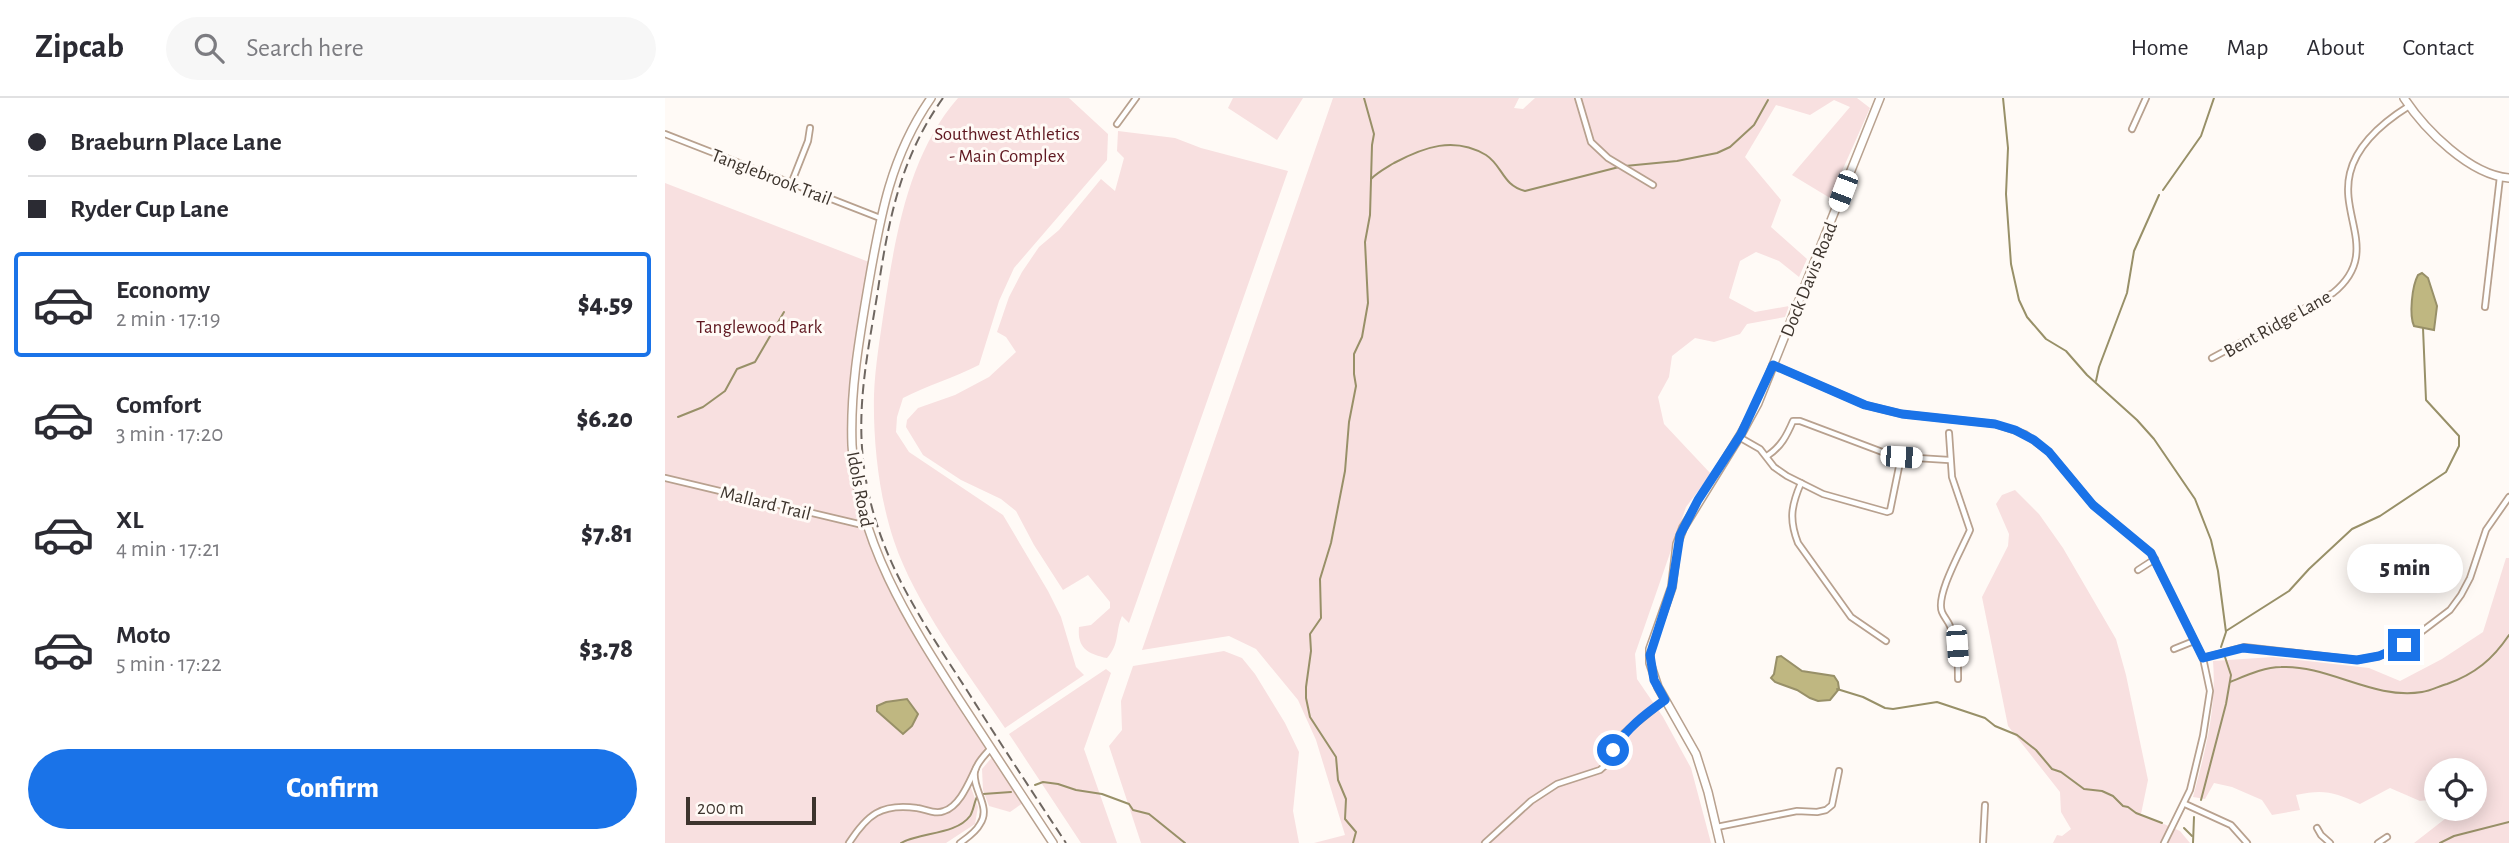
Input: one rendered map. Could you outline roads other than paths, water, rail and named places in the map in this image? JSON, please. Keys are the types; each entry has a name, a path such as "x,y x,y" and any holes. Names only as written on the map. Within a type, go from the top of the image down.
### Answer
{"street":[{"name":"Idols Road","path":"931,98 901,151 890,177 880,218 853,382 852,446 856,476 867,526 889,583 939,667 1053,843"},
{"path":"1117,124 1136,98"},
{"path":"1578,98 1591,142 1608,158 1653,185"},
{"name":"Dock Davis Road","path":"1720,843 1696,754 1654,680 1650,655 1672,587 1680,535 1698,500 1739,438 1758,403 1880,98"},
{"path":"2131,129 2145,98"},
{"path":"2404,98 2425,124 2469,164 2483,173 2505,178 2485,307"},
{"name":"Bent Ridge Lane","path":"2212,358 2333,293 2344,284 2357,252 2350,200 2349,176 2353,160 2372,136 2409,106"},
{"path":"792,184 810,128"},
{"name":"Tanglebrook Trail","path":"665,134 880,218"},
{"path":"1773,365 1865,405 1902,414 1995,424 2025,434 2049,452 2093,505 2140,542 2155,559 2203,658 2208,673 2209,700 2195,773 2185,804 2164,843"},
{"path":"1767,456 1776,451 1793,421 1800,421 1901,457 1949,460"},
{"path":"1949,433 1952,477 1970,530 1946,582 1941,601 1941,612 1947,618 1957,646 1958,680"},
{"path":"1739,438 1767,456 1774,467 1801,483 1855,504 1887,512 1890,511 1901,457"},
{"name":"Mallard Trail","path":"665,478 867,526"},
{"path":"1801,483 1791,512 1798,543 1851,617 1886,641"},
{"path":"2203,658 2243,648 2357,660 2379,656 2404,645 2450,610 2462,595 2486,530 2509,497"},
{"path":"2138,570 2155,559"},
{"path":"2174,649 2194,641"},
{"path":"1485,843 1531,801 1557,784 1600,770 1609,762 1624,733 1644,714 1665,700"},
{"path":"849,843 867,817 874,813 915,807 937,813 953,806 991,748"},
{"path":"960,843 979,826 984,816 975,778 976,768"},
{"path":"1717,827 1797,811 1817,813 1826,810 1832,804 1839,771"},
{"path":"2185,804 2231,825 2247,843"},
{"path":"1983,843 1985,805"},
{"path":"2317,828 2330,843"},
{"path":"2378,843 2388,837"}],"waterway":[{"path":"1353,843 1356,832 1345,819 1346,799 1338,780 1336,757 1310,717 1306,687 1311,651 1310,634 1321,618 1320,579 1331,543 1345,471 1349,422 1356,386 1354,354 1362,337 1368,303 1365,242 1370,215 1374,134 1364,98"},
{"path":"2003,98 2008,148 2006,194 2011,264 2019,300 2027,317 2046,339 2066,351 2087,375 2154,439 2195,499 2211,540 2218,571 2226,632 2221,647"},
{"path":"2163,190 2201,136 2214,98"},
{"path":"1625,166 1677,161 1717,153 1730,147 1754,125 1768,100"},
{"path":"1371,179 1394,163 1417,152 1451,145 1474,149 1486,155 1507,180 1525,191 1619,167"},
{"path":"2096,381 2127,293 2134,251 2159,195"},
{"path":"678,417 703,407 725,391 737,369 755,362 784,312"},
{"path":"2226,631 2289,591 2352,529 2380,516 2446,472 2459,446 2459,436 2426,400 2423,328"},
{"path":"2230,682 2268,668 2281,667 2316,671 2386,691 2425,691 2457,680 2475,670 2490,658 2509,635"},
{"path":"2201,800 2231,675 2225,657"},
{"path":"1837,689 1863,697 1885,708 1937,702 1985,718 1995,726 2017,735 2036,750 2052,769 2061,772 2084,789 2102,791 2136,813 2162,823"},
{"path":"1035,785 1043,782 1058,784 1102,794 1129,804 1133,810 1149,814 1185,843"},
{"path":"983,794 1011,792"},
{"path":"901,843 956,827 970,816 978,795"},
{"path":"2193,843 2194,817"},
{"path":"2440,843 2454,836 2509,822"},
{"path":"2184,828 2192,836"}],"railway":[{"path":"943,98 928,121 906,169 886,243 862,397 863,459 868,493 888,554 916,609 1066,843"}],"park label":[{"name":"Southwest Athletics - Main Complex","path":"1007,144"},
{"name":"Tanglewood Park","path":"759,326"}]}
